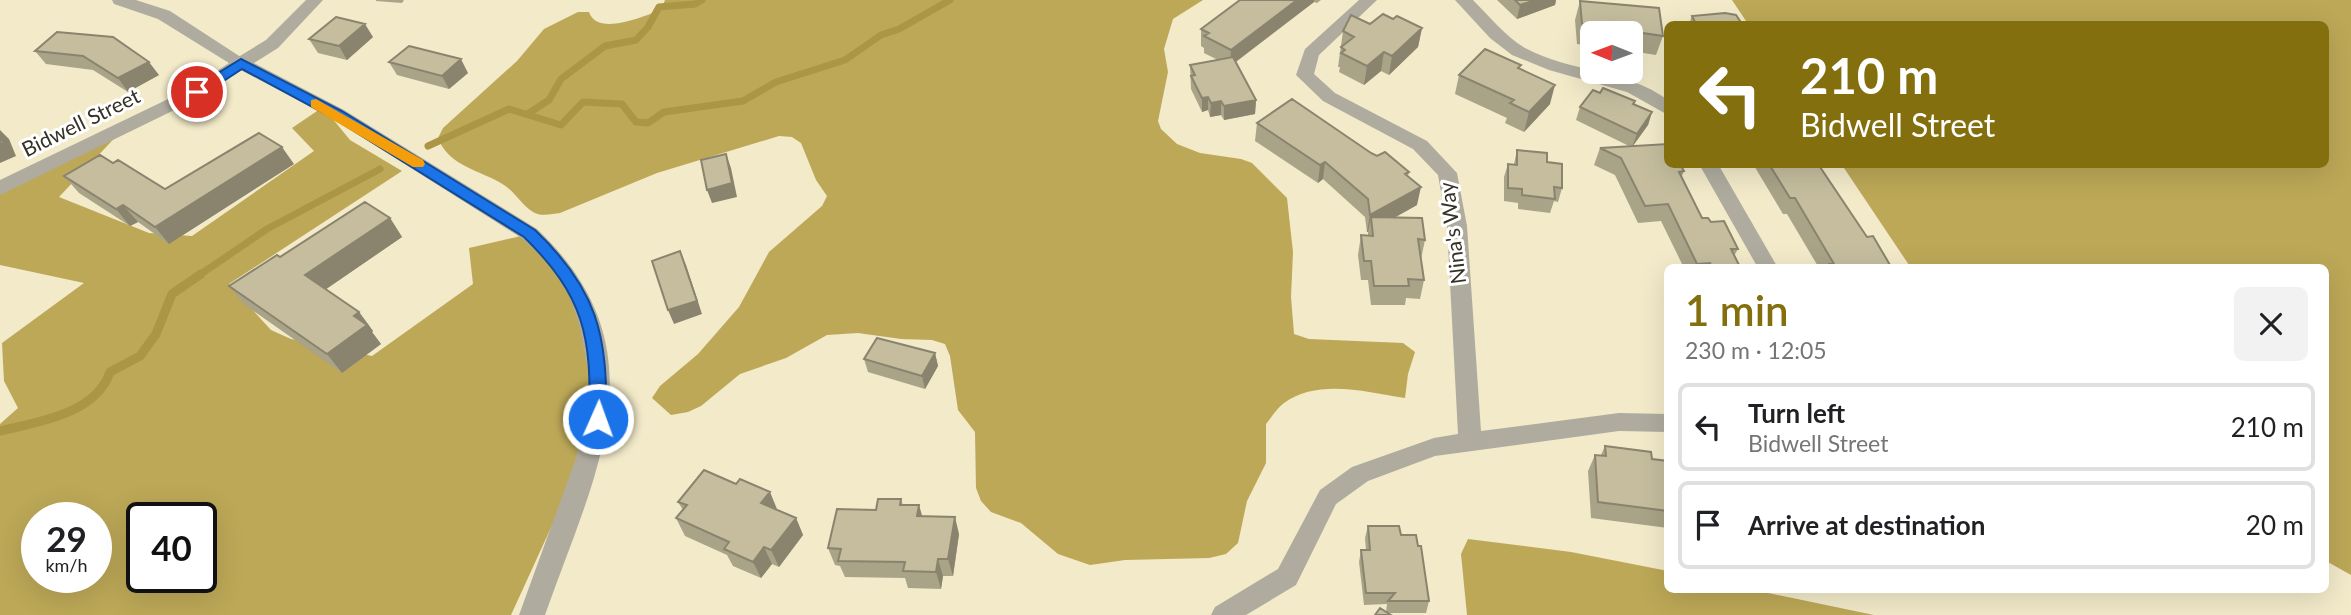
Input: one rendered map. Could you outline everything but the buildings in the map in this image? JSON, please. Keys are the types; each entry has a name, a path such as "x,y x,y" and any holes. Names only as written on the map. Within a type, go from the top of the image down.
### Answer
{"street":[{"path":"120,0 164,15 241,64 338,114 530,234 556,259 580,295 591,327 599,372 598,419 587,461 532,615"},
{"name":"Bidwell Street","path":"0,188 197,92 272,44 315,0"},
{"name":"Nina's Way","path":"1368,0 1311,52 1305,75 1329,97 1420,145 1447,173 1457,226 1470,442"},
{"path":"1463,0 1517,50 1561,69 1617,83 1657,99 1664,105"},
{"path":"1711,168 1766,264"},
{"path":"1224,615 1287,577 1328,497 1360,474 1434,447 1619,422 1664,423"}],"shaded area":[{"path":"665,0 1203,0 1173,19 1164,49 1168,72 1158,121 1161,129 1177,144 1200,153 1252,163 1287,198 1293,252 1291,297 1294,334 1309,339 1403,343 1415,352 1408,374 1405,398 1359,390 1327,389 1297,395 1281,405 1266,424 1266,463 1247,501 1238,543 1226,554 1209,558 1125,560 1090,565 1058,554 1021,523 991,512 981,501 976,488 975,432 958,410 950,356 945,344 932,340 858,333 827,335 786,358 740,374 701,406 671,415 652,398 660,386 698,354 739,307 769,252 822,206 827,196 816,180 801,143 792,137 779,136 657,173 560,213 543,215 529,209 504,185 458,162 443,148 438,138 443,128 517,61 544,29 578,12 589,12 601,23 622,23 661,10"},
{"path":"1732,0 2351,0 2351,575 2329,563 2329,264 1908,264 1844,168 2329,168 2329,21 1746,21"},
{"path":"323,107 350,140 402,171 229,284 271,330 291,339 372,356 473,284 469,248 530,234 591,327 592,438 511,615 0,615 0,424 18,408 4,381 2,343 84,283 0,265 0,184 125,127 59,197 149,233 192,236 314,151 292,128"},
{"path":"1468,539 1571,552 1664,570 1664,593 1768,593 1874,615 1467,615 1461,554"}],"waterway":[{"path":"529,113 549,100 561,79 605,46 636,40 648,27 659,7 695,4 702,0"},
{"path":"428,146 509,109 561,125 583,102 622,104 636,122 648,123 664,112 743,101 776,82 845,60 881,35 899,29 950,0"},
{"path":"198,276 267,229 380,169"},
{"path":"0,431 64,414 92,398 103,386 110,372 140,356 156,334 172,294 201,274"}],"slow traffic":[{"path":"316,103 418,164"}],"route":[{"path":"197,92 241,64 338,114 530,234 556,259 580,295 591,327 599,372 598,419"}]}
